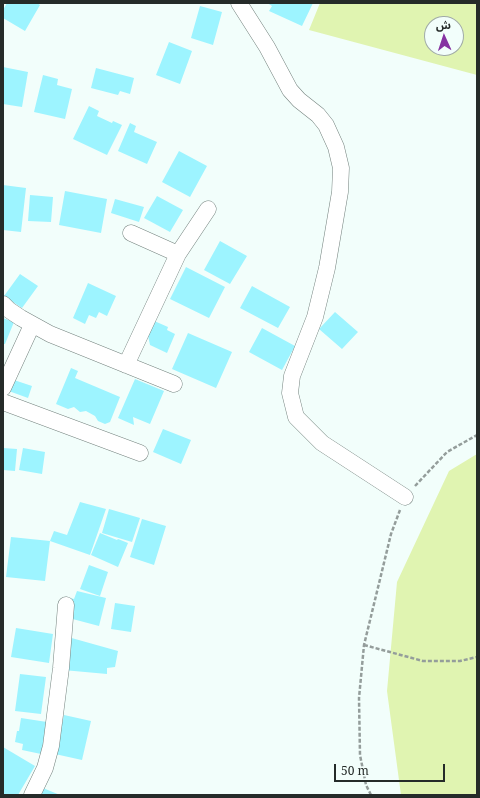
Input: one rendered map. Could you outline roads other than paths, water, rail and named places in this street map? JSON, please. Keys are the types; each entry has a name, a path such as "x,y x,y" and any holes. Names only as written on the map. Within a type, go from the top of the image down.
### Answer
{"street":[{"path":"240,3 267,47 290,90 326,125 336,147 341,168 340,192 328,268 315,317 292,376 290,393 296,417 322,443 405,497"},
{"path":"126,365 178,254 208,209"},
{"path":"131,233 178,254"},
{"path":"3,304 9,310 32,325 50,334 174,384"},
{"path":"3,388 32,325"},
{"path":"3,402 140,453"},
{"path":"32,795 45,768 51,746 61,668 66,605"}]}
